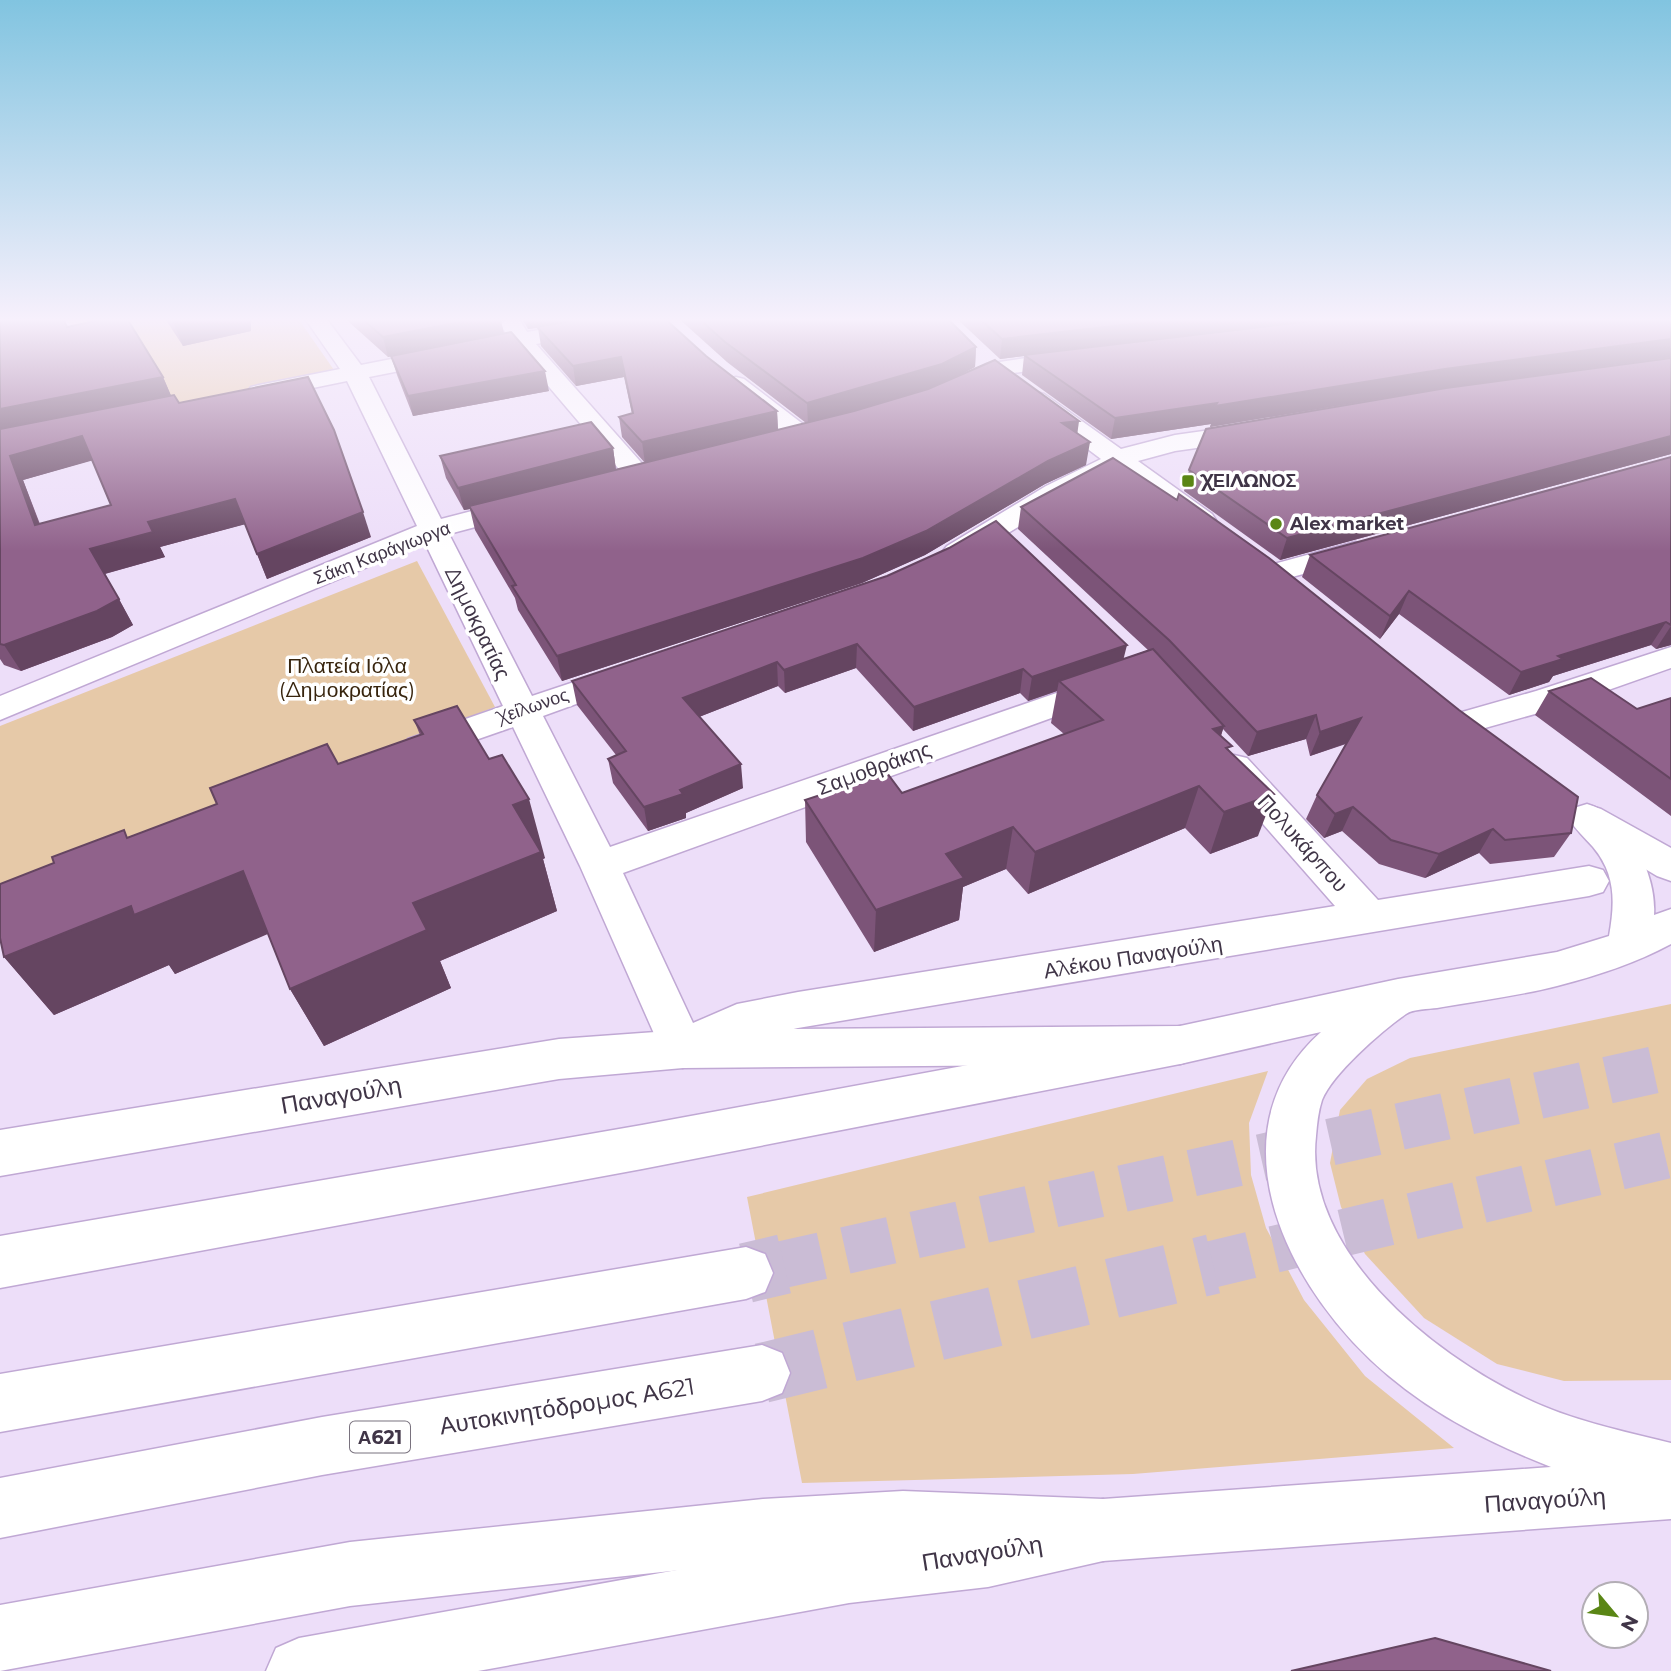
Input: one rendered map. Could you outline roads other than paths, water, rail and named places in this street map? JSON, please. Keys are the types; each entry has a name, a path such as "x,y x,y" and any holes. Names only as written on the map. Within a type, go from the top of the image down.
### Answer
{"main road":[{"path":"236,397 246,395"},
{"name":"Δημοκρατίας","path":"366,395 520,710 600,866 683,1049"},
{"path":"569,395 638,475"},
{"path":"750,395 803,436"},
{"path":"1032,395 1305,598"},
{"path":"936,564 1008,539 1056,492 1119,459 1161,446 1287,427"},
{"path":"765,444 830,428"},
{"path":"613,482 664,469"},
{"name":"Σάκη Καράγιωργα","path":"0,709 432,530 548,499"},
{"path":"1274,573 1384,543"},
{"path":"1488,744 1449,715 1548,699 1671,657"},
{"name":"Χείλωνος","path":"390,759 520,710 651,666"},
{"name":"Σαμοθράκης","path":"600,866 1135,677"},
{"name":"Πολυκάρπου","path":"1213,745 1371,919"},
{"path":"1628,947 1634,913 1634,890 1628,868 1612,840 1576,809 1671,866"},
{"name":"Αλέκου Παναγούλη","path":"683,1049 737,1023 798,1010 1371,919 1589,881"},
{"path":"0,1262 642,1147 1180,1045 1398,997 1556,969 1628,947 1671,926"},
{"path":"1628,947 1671,957"},
{"path":"1398,997 1332,1050 1312,1076 1295,1109 1290,1150 1294,1191 1310,1238 1337,1282 1372,1325 1425,1370 1471,1400 1544,1434 1621,1461 1671,1473"},
{"name":"Παναγούλη","path":"0,1153 559,1059 683,1049 1180,1045"},
{"path":"0,1404 746,1273"},
{"name":"Αυτοκινητόδρομος Α621","path":"0,1508 322,1446 762,1373"},
{"name":"Παναγούλη","path":"299,1671 849,1572 988,1556 1103,1530 1671,1489"},
{"path":"0,1638 350,1574 763,1530 903,1522 1103,1530"}],"tunnel":[{"path":"776,1266 1671,1066"},
{"path":"1205,1266 1671,1154"},
{"path":"746,1273 784,1264"},
{"path":"762,1373 1213,1264"}],"place":[{"name":"ΧΕΙΛΩΝΟΣ","path":"1188,481"},
{"name":"Alex market","path":"1276,524"}],"park label":[{"name":"Πλατεία Ιόλα (Δημοκρατίας)","path":"347,677"}]}
